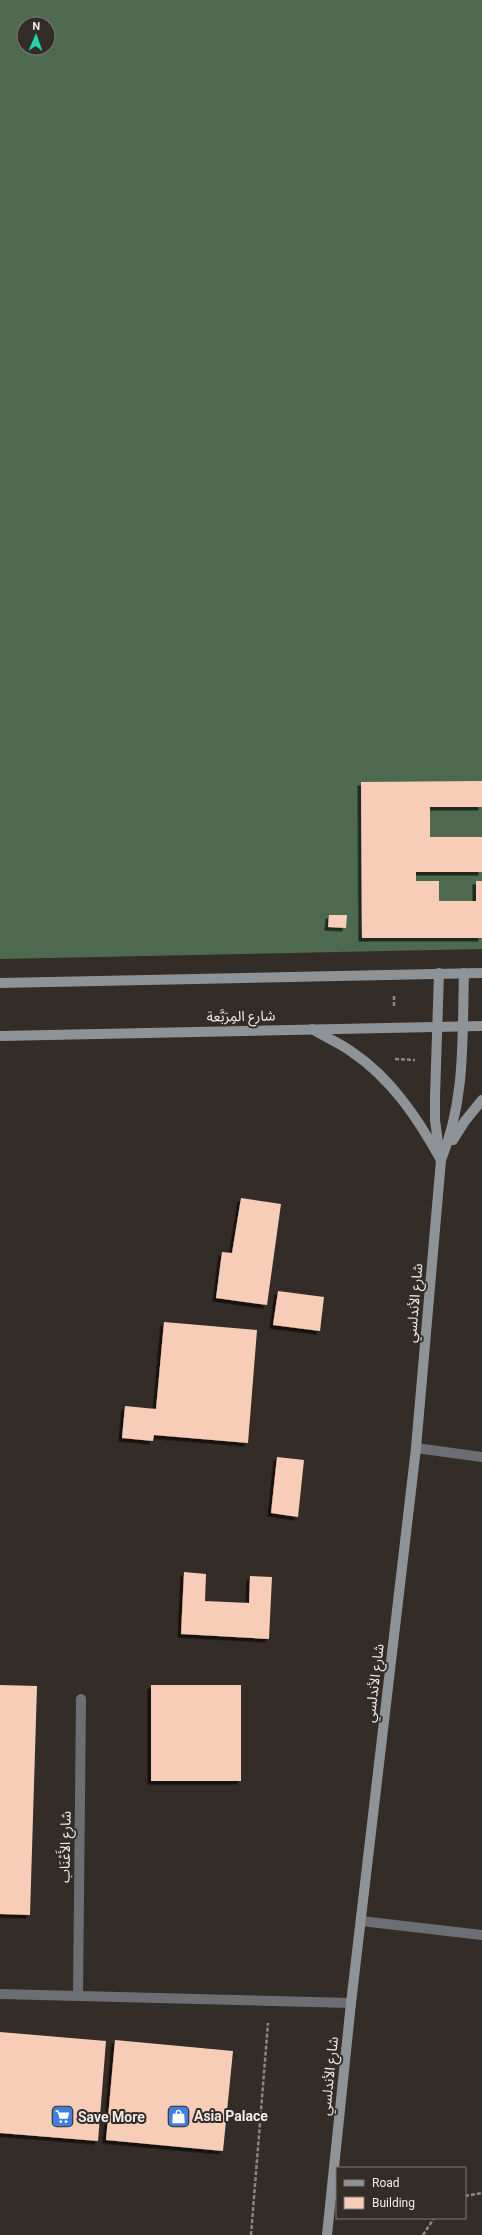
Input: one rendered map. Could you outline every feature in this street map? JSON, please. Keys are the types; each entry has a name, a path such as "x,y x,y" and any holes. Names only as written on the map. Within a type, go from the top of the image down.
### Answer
{"street":[{"name":"شارع الأندلسي","path":"327,2235 351,2003 416,1448 441,1160 435,1120 439,973"},
{"name":"شارع الأندلسي","path":"441,1160 450,1139 458,1108 463,1026 464,973"},
{"path":"0,983 482,973"},
{"name":"شارع المِرَبَّعة","path":"0,1036 482,1026"},
{"path":"311,1029 352,1052 388,1083 418,1119 441,1160 465,1121 482,1100"},
{"path":"416,1448 482,1457"},
{"name":"شارع الأَعْنَاب","path":"78,1995 81,1699"},
{"path":"361,1921 482,1935"},
{"path":"0,1994 351,2003"}],"path":[{"path":"251,2235 270,2000"},
{"path":"466,2196 482,2193"},
{"path":"423,2235 433,2219"}],"green space":[{"path":"0,0 482,0 482,949 0,959"}],"building":[{"path":"482,781 482,807 430,807 430,837 482,837 482,872 416,872 416,881 439,881 439,901 476,901 476,881 482,881 482,938 362,938 361,782"},
{"path":"329,915 347,915 346,928 328,927"},
{"path":"241,1198 281,1204 267,1305 216,1298 222,1252 232,1253"},
{"path":"278,1291 324,1297 320,1331 273,1325"},
{"path":"164,1322 257,1330 248,1443 154,1435 153,1441 122,1438 125,1406 156,1409"},
{"path":"277,1457 304,1460 298,1517 271,1513"},
{"path":"184,1572 206,1574 205,1601 249,1603 250,1576 272,1577 269,1639 181,1634"},
{"path":"0,1685 37,1686 30,1915 0,1914"},
{"path":"151,1685 241,1685 241,1781 151,1781"},
{"path":"0,2032 106,2041 98,2141 0,2133"},
{"path":"115,2040 233,2051 223,2151 106,2140"}],"place":[{"name":"Asia Palace","path":"179,2116"},
{"name":"Save More","path":"62,2117"}]}
